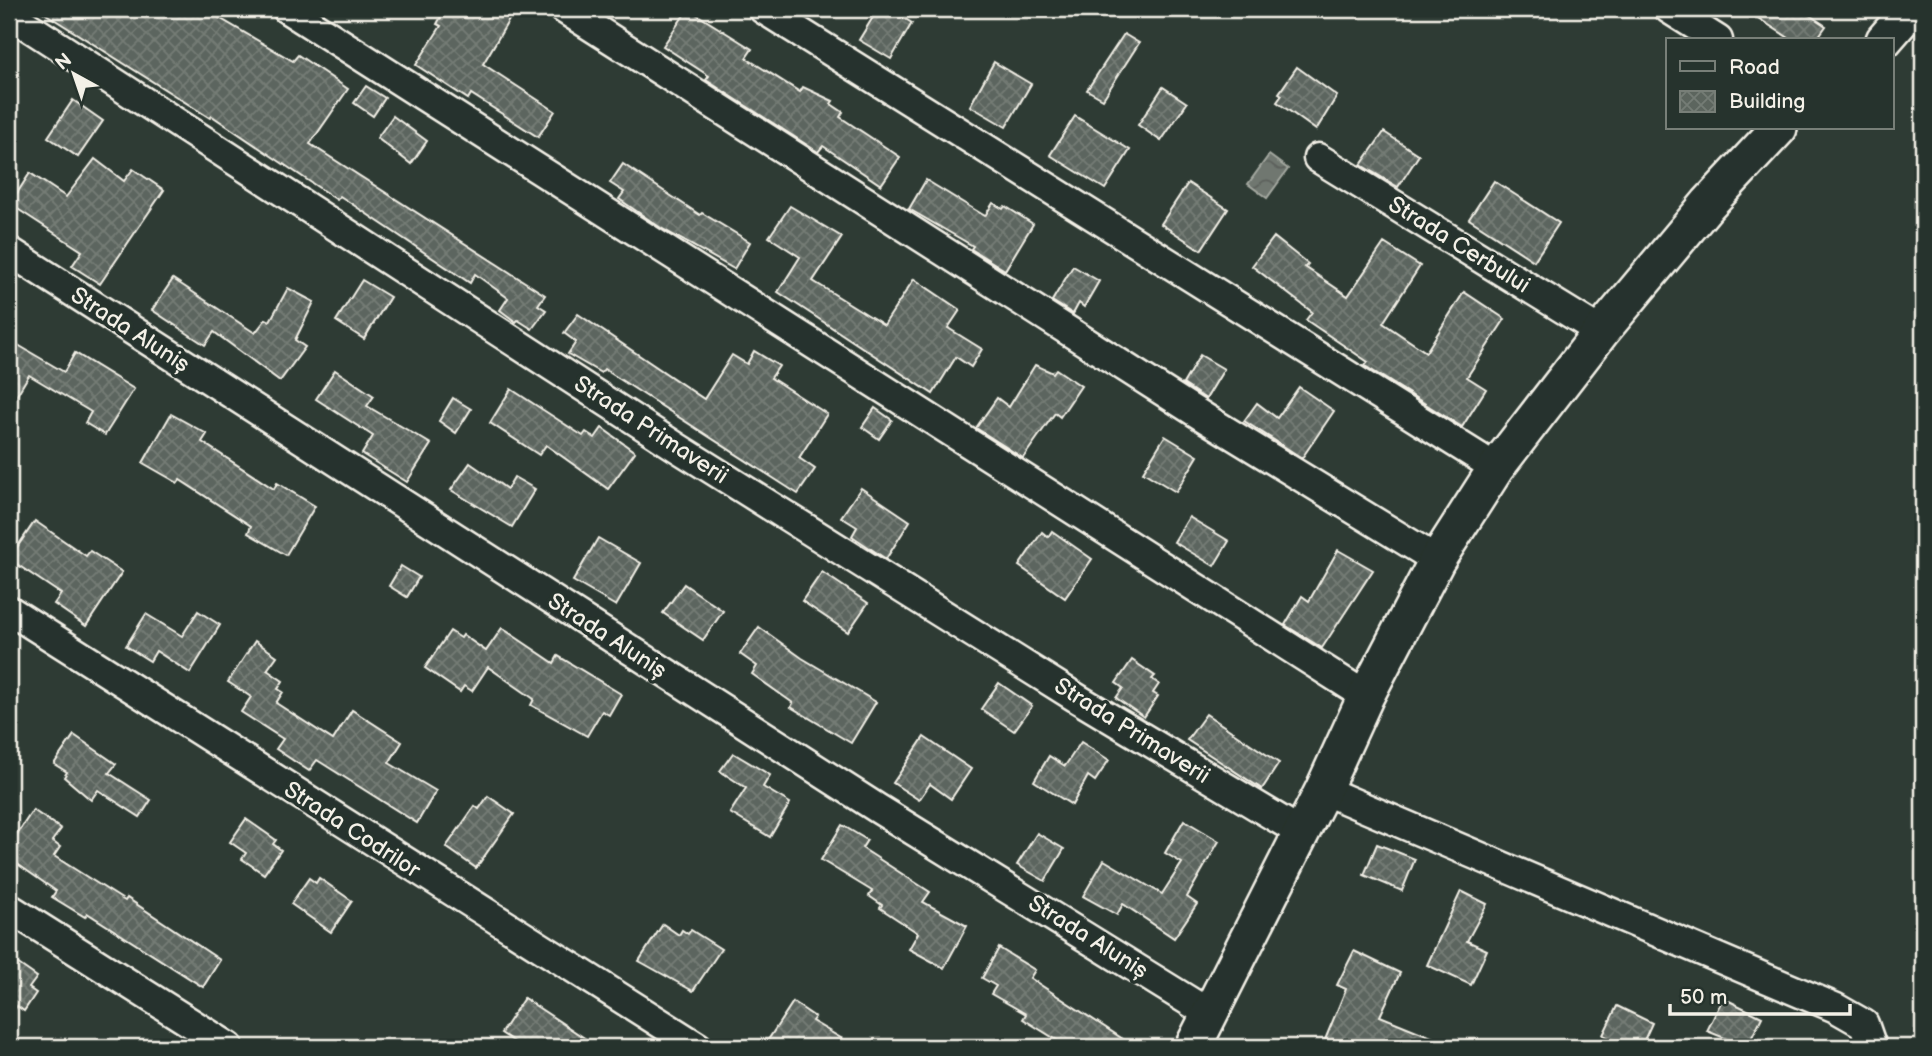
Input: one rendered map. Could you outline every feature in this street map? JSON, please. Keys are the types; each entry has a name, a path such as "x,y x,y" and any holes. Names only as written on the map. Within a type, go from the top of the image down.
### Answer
{"main road":[{"path":"1886,38 1911,9"},
{"path":"1894,47 1923,33"},
{"path":"1193,1047 1302,833 1366,696 1437,560 1496,468 1601,332 1708,204 1777,130"}],"street":[{"path":"288,9 1366,696"},
{"path":"564,9 1193,411 1437,560"},
{"path":"763,9 1496,468"},
{"path":"1669,9 1715,38"},
{"name":"Strada Primaverii","path":"9,15 678,448 1080,699 1302,833"},
{"name":"Strada Cerbului","path":"1318,158 1601,332"},
{"name":"Strada Aluniș","path":"9,251 877,808 1210,1014"},
{"name":"Strada Codrilor","path":"9,610 698,1047"},
{"path":"1323,790 1836,1008 1864,1024 1872,1047"},
{"path":"9,908 229,1047"}],"water":[{"path":"1269,155 1288,169 1267,198 1248,184"}],"building":[{"path":"38,9 204,9 293,61 298,55 348,89 310,144 545,295 538,305 546,310 532,329 518,320 516,322 500,310 508,298 475,274 470,283 340,196 337,200 212,116 210,118"},
{"path":"445,9 494,9 510,18 483,64 555,111 538,137 471,94 468,99 416,65 441,26 437,24"},
{"path":"688,9 752,49 746,58 800,92 803,87 833,101 831,104 843,112 840,117 900,157 881,185 823,146 818,152 706,80 709,76 663,46"},
{"path":"878,9 889,9 912,23 891,59 859,40"},
{"path":"1744,9 1800,9 1826,26 1817,38 1789,38"},
{"path":"1124,34 1139,43 1103,99 1087,90"},
{"path":"994,62 1031,84 1006,127 970,106"},
{"path":"1297,67 1337,96 1316,130 1277,102 1282,95 1279,93"},
{"path":"366,86 385,98 373,116 354,103"},
{"path":"1163,87 1187,103 1161,141 1138,125"},
{"path":"73,100 103,121 78,157 48,137"},
{"path":"393,116 427,141 411,164 377,138"},
{"path":"1075,116 1130,150 1105,189 1050,155"},
{"path":"1384,132 1419,155 1398,187 1361,165"},
{"path":"95,159 124,181 133,169 164,190 100,284 72,266 82,251 10,204 30,173 66,197"},
{"path":"623,164 700,215 702,213 750,242 734,269 661,228 619,199 624,192 610,183"},
{"path":"926,180 985,216 993,203 1003,209 1005,206 1033,224 1005,270 971,249 973,246 909,209"},
{"path":"1494,181 1559,223 1534,261 1469,219"},
{"path":"1188,183 1228,209 1201,250 1161,224"},
{"path":"790,206 842,237 813,281 884,325 914,279 960,310 948,328 982,349 971,367 956,357 933,394 778,292 800,257 769,237"},
{"path":"1274,237 1308,264 1305,267 1348,296 1384,243 1420,266 1383,323 1426,352 1464,292 1505,319 1467,377 1486,389 1462,427 1365,366 1368,362 1306,320 1312,312 1252,266"},
{"path":"1073,266 1099,281 1084,307 1079,303 1073,314 1052,301"},
{"path":"173,279 255,333 266,319 270,321 288,288 314,302 295,340 305,347 280,381 214,332 205,345 152,310"},
{"path":"362,280 390,297 364,339 336,321"},
{"path":"578,314 704,399 732,355 747,364 754,351 779,366 771,378 827,414 799,458 815,469 798,494 604,369 601,373 568,354 576,342 564,333"},
{"path":"18,345 64,372 75,353 134,389 105,435 85,423 91,412 29,375 9,408 9,359"},
{"path":"1200,355 1224,369 1206,399 1183,384"},
{"path":"1035,365 1053,373 1056,369 1081,386 1060,417 1055,413 1023,458 976,428 997,398 1009,407"},
{"path":"335,370 374,396 367,406 431,444 407,482 362,454 373,436 316,399"},
{"path":"1299,387 1334,411 1302,458 1244,421 1257,403 1277,418"},
{"path":"511,389 583,436 586,432 595,438 602,428 635,452 608,489 546,445 539,455 490,423"},
{"path":"453,398 471,409 456,433 439,421"},
{"path":"875,408 892,420 879,439 862,427"},
{"path":"171,414 207,434 202,442 274,489 277,483 315,506 286,555 248,533 251,526 180,480 178,483 143,463"},
{"path":"1165,436 1198,456 1176,492 1143,472"},
{"path":"470,463 507,489 514,477 535,489 512,527 451,490"},
{"path":"861,488 910,521 886,559 852,536 857,527 841,517"},
{"path":"1189,517 1229,541 1214,566 1174,542"},
{"path":"35,521 86,556 90,551 122,572 86,626 54,604 61,594 9,559"},
{"path":"1052,531 1092,559 1065,598 1019,566 1042,532 1048,537"},
{"path":"598,538 641,563 616,606 573,581"},
{"path":"1338,550 1373,570 1322,648 1285,625 1302,596 1309,601"},
{"path":"401,566 419,577 407,597 389,586"},
{"path":"822,572 868,603 848,632 802,601"},
{"path":"684,584 723,611 703,640 663,613"},
{"path":"198,611 220,625 190,673 156,651 150,661 126,646 146,614 182,636"},
{"path":"759,627 802,658 876,702 851,743 791,707 793,703 752,674 757,666 740,654"},
{"path":"502,628 554,663 558,656 621,694 609,715 602,711 587,736 531,705 534,699 488,667 472,691 464,686 460,692 425,668 450,631 461,638 463,635 486,651"},
{"path":"255,641 277,656 267,670 283,681 278,689 283,692 276,703 333,740 352,710 402,742 389,763 436,791 417,823 317,760 309,771 276,749 283,739 241,712 251,697 228,682"},
{"path":"1132,660 1155,676 1152,679 1159,684 1153,693 1158,696 1144,717 1116,698 1123,688 1116,683"},
{"path":"999,683 1032,706 1014,731 981,709"},
{"path":"1206,714 1279,763 1262,789 1187,740"},
{"path":"74,735 116,764 109,773 151,800 140,817 98,790 91,800 64,777 67,772 54,764"},
{"path":"924,737 971,769 951,799 930,784 919,800 893,783"},
{"path":"1081,742 1109,760 1095,781 1088,776 1072,805 1034,781 1049,756 1065,766"},
{"path":"733,753 770,775 763,787 790,803 770,837 730,813 746,788 720,771"},
{"path":"488,796 514,814 476,868 446,847 475,806 479,809"},
{"path":"33,810 61,829 52,841 60,847 54,856 125,901 127,898 220,960 203,987 87,913 85,917 52,897 56,891 9,856 9,846"},
{"path":"246,819 276,840 273,844 281,850 264,874 242,859 246,853 230,842"},
{"path":"1184,820 1219,841 1187,897 1197,904 1174,938 1123,904 1117,915 1083,896 1104,860 1162,894 1182,863 1165,853"},
{"path":"842,825 867,840 862,848 930,892 923,902 967,926 944,968 909,949 918,933 880,908 882,905 869,896 872,891 821,860"},
{"path":"1037,833 1064,849 1045,881 1017,865"},
{"path":"1377,844 1415,859 1402,891 1364,875"},
{"path":"309,878 316,883 319,878 352,901 331,932 291,904"},
{"path":"1461,891 1487,904 1467,941 1487,950 1471,985 1427,965"},
{"path":"663,924 679,935 682,930 688,934 691,930 721,949 693,991 639,961"},
{"path":"999,948 1035,970 1030,978 1135,1047 1068,1047 1023,1019 1026,1014 991,994 996,986 982,978"},
{"path":"1354,951 1400,973 1380,1016 1456,1047 1322,1047 1346,989 1337,985"},
{"path":"17,963 37,977 29,988 36,993 24,1011 17,1006 9,1018 9,974"},
{"path":"524,998 598,1047 522,1047 501,1033"},
{"path":"1723,998 1762,1017 1747,1047 1707,1031"},
{"path":"793,1002 815,1017 812,1021 856,1047 779,1047 768,1040"},
{"path":"1617,1006 1652,1023 1641,1047 1630,1047 1603,1035"}]}
